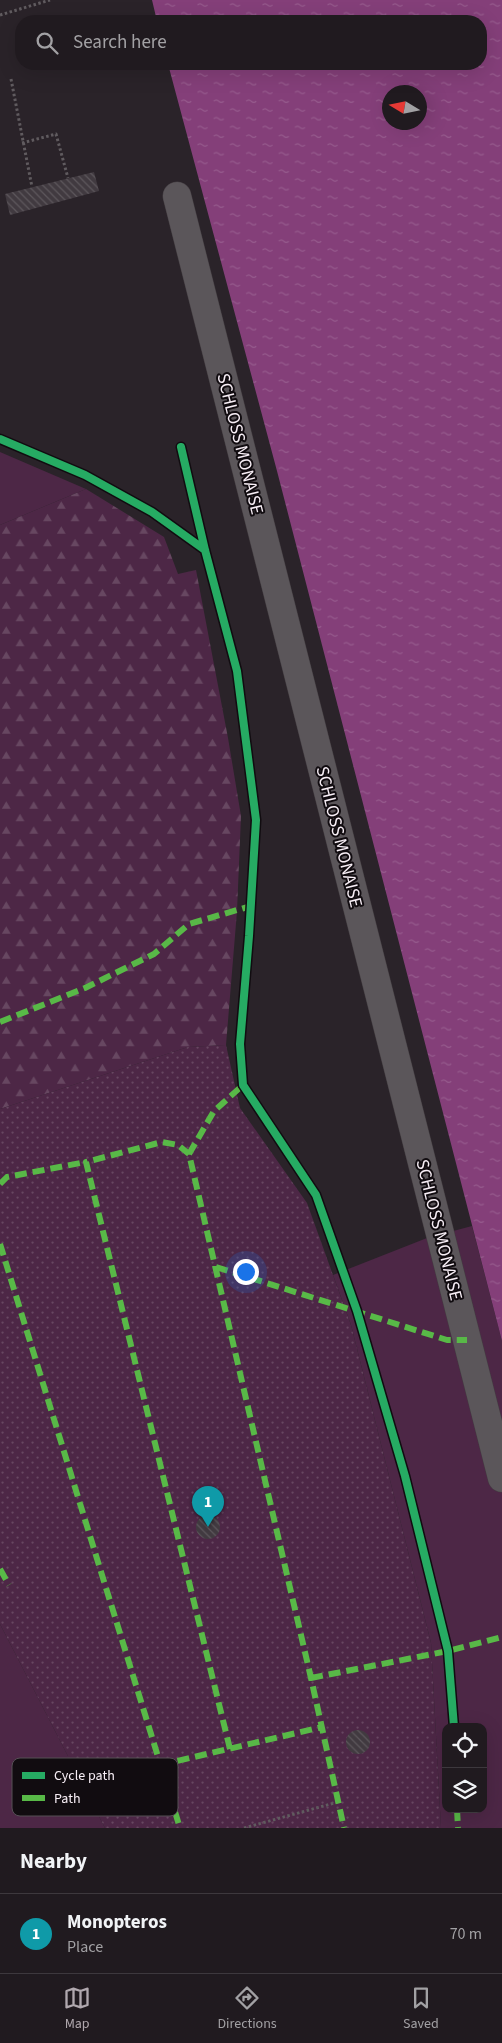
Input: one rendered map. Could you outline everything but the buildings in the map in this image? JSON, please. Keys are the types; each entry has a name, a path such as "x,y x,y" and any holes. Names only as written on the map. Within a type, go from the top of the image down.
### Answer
{"lane":[{"name":"SCHLOSS MONAISE","path":"177,196 502,1478"}],"path":[{"path":"0,15 50,0"},
{"path":"11,79 22,144 32,187"},
{"path":"22,144 56,134 68,178"},
{"path":"244,1828 338,1802"}],"green space":[{"path":"0,452 86,489 0,525"},
{"path":"86,489 164,537 178,574 196,570 241,816 237,911 226,1045 188,1047 0,1109 0,525"},
{"path":"226,1045 240,1108 307,1203 351,1325 431,1643 441,1828 105,1828 99,1816 178,1816 178,1758 69,1758 0,1624 0,1109 188,1047"},
{"path":"472,1226 502,1341 502,1828 441,1828 431,1643 351,1325 333,1275 427,1238"},
{"path":"0,1624 69,1758 12,1758 12,1816 99,1816 105,1828 0,1828"}],"water":[{"path":"152,0 502,0 502,1341 277,471 170,70 487,70 487,15 156,15"}],"marked path":[{"path":"0,1022 85,988 154,954 189,924 251,906"},
{"path":"189,1154 214,1111 243,1085"},
{"path":"230,1749 86,1162 162,1142 178,1145 189,1154 344,1828"},
{"path":"0,1184 7,1177 86,1162"},
{"path":"0,1244 158,1758"},
{"path":"216,1267 447,1340 467,1340"},
{"path":"0,1569 9,1585"},
{"path":"311,1678 448,1651 502,1637"},
{"path":"178,1761 322,1727"},
{"path":"457,1813 458,1828"},
{"path":"176,1816 180,1828"}],"cycle path":[{"path":"0,439 85,475 152,512 205,550"},
{"path":"181,447 205,550 237,671 256,820 240,1044 243,1085 316,1195 357,1311 405,1476 448,1651 454,1723"}],"place":[{"name":"Monopteros","path":"208,1527"}]}
